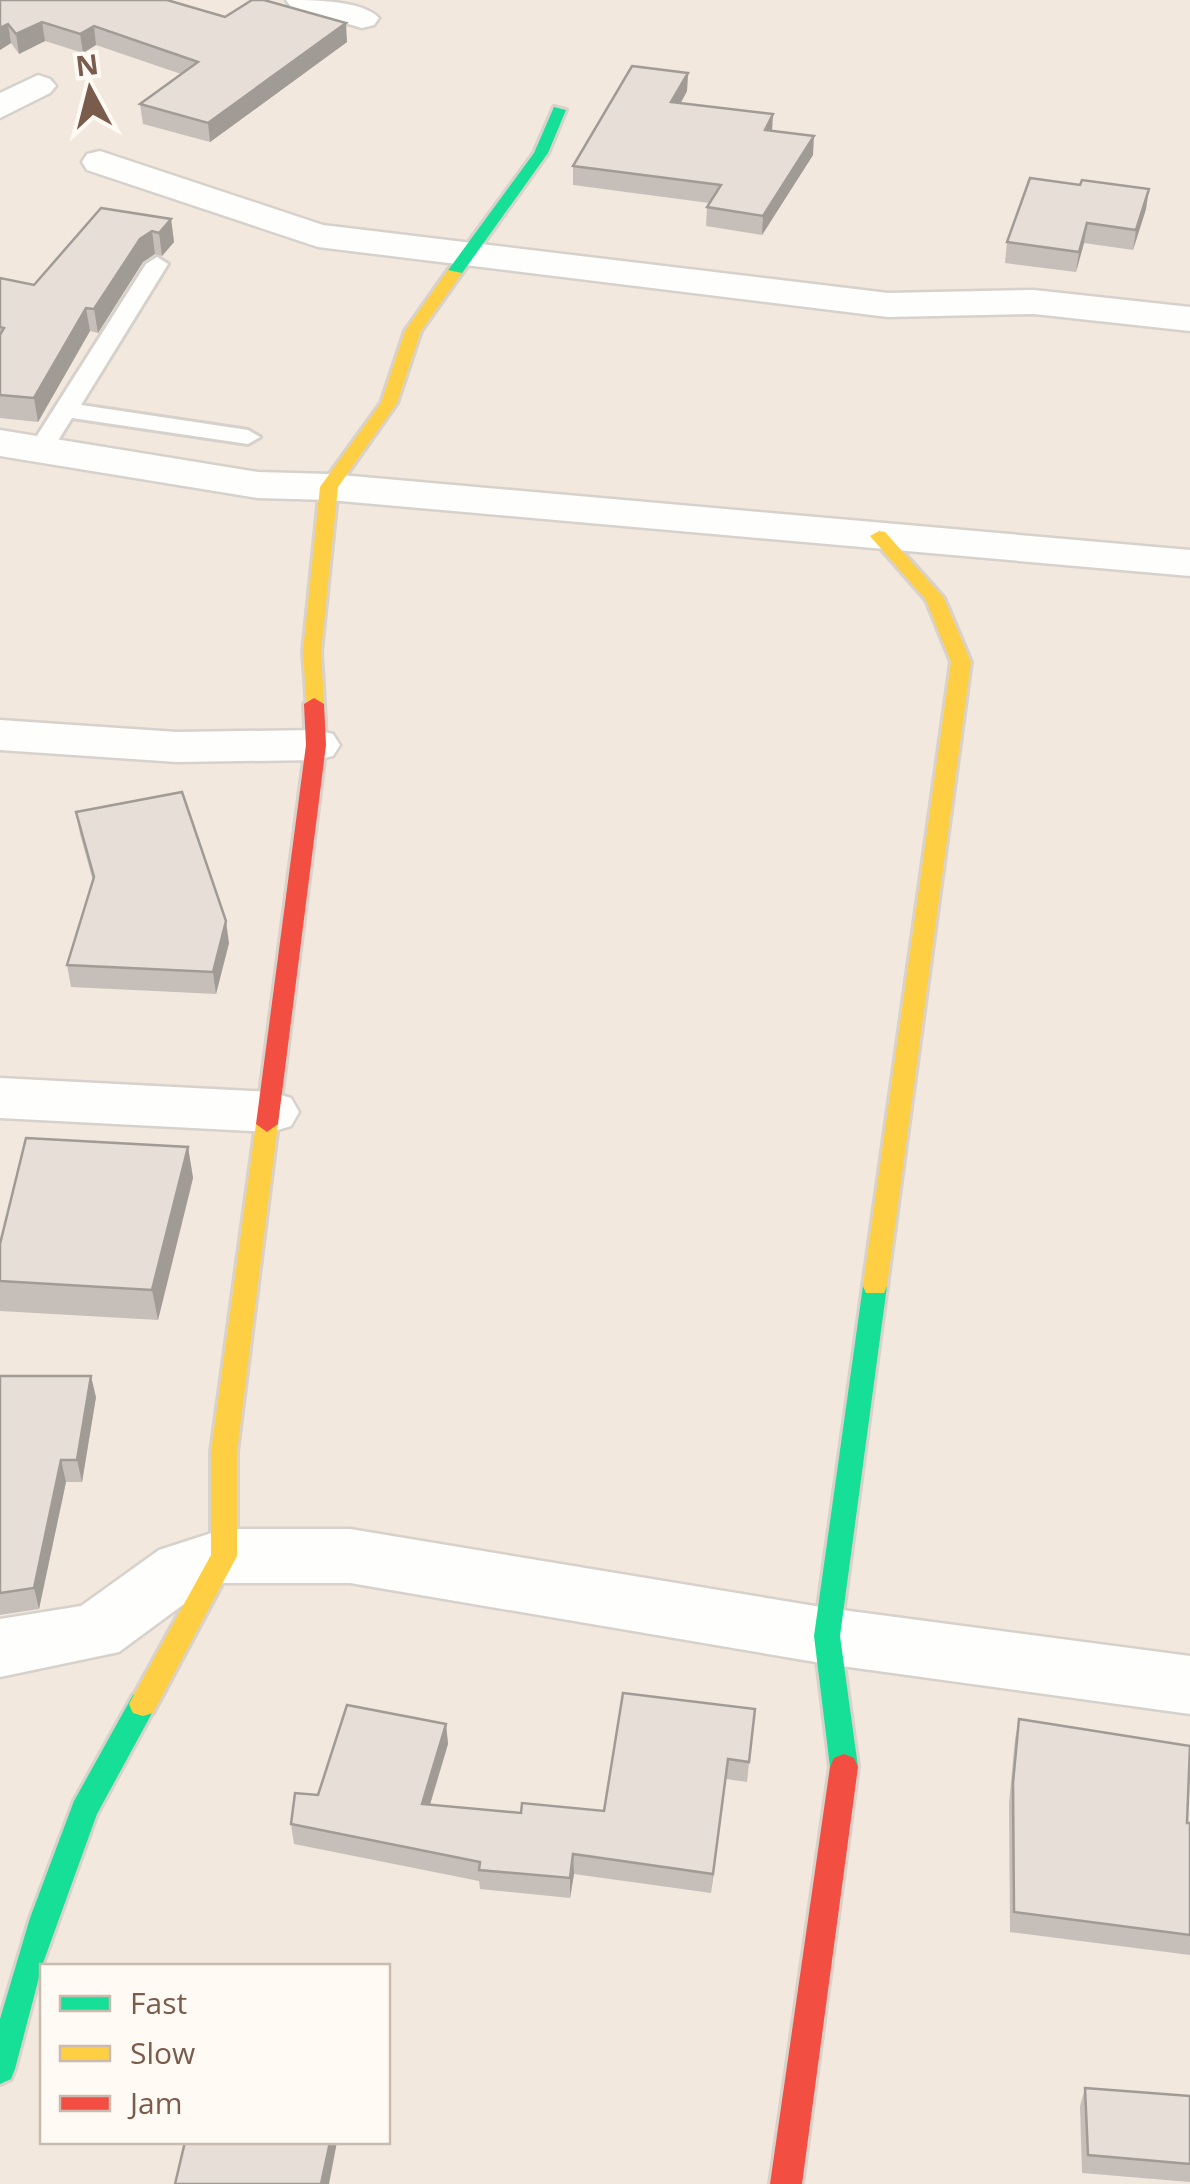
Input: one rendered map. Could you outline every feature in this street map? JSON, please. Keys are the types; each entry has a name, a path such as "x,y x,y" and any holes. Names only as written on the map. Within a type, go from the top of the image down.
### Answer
{"street":[{"path":"303,0 362,18"},
{"path":"0,107 38,86"},
{"path":"0,2069 84,1810 224,1556 224,1452 316,745 312,652 329,487 390,403 414,331 541,153 559,110"},
{"path":"100,162 318,236 888,305 1034,302 1190,319"},
{"path":"20,446 258,485 329,487 1190,563"},
{"path":"786,2184 829,1858 846,1779 827,1636 961,662 935,598 879,536"},
{"path":"0,735 176,747 316,745"},
{"path":"0,1098 271,1112"},
{"path":"0,1648 96,1632 182,1568 224,1556 350,1556 827,1636 1190,1685"}],"lane":[{"path":"20,446 66,410 156,264"},
{"path":"66,410 248,437"}],"shaded area":[{"path":"0,0 1190,0 1190,2184 0,2184"}],"building":[{"path":"0,0 167,0 225,17 252,0 264,0 346,23 208,123 140,104 198,62 94,26 80,34 42,22 16,34 8,24 0,28"},
{"path":"632,66 688,73 671,102 773,114 765,130 814,136 763,216 707,207 721,185 573,166"},
{"path":"1030,178 1149,189 1136,230 1087,223 1079,252 1007,242"},
{"path":"101,208 171,219 159,233 152,231 140,239 94,309 86,308 34,398 0,395 0,335 4,328 0,327 0,278 34,285"},
{"path":"182,792 226,921 213,972 67,965 94,877 76,812"},
{"path":"26,1138 188,1147 152,1290 0,1281 0,1244"},
{"path":"0,1376 91,1376 77,1460 61,1460 34,1588 0,1593"},
{"path":"623,1693 755,1709 749,1762 728,1759 713,1874 573,1854 570,1878 479,1870 480,1862 291,1824 295,1793 318,1795 347,1705 446,1724 422,1804 521,1813 522,1803 604,1811"},
{"path":"1019,1719 1190,1746 1190,1935 1014,1912 1013,1783"},
{"path":"1085,2088 1190,2096 1190,2164 1088,2155"},
{"path":"185,2144 330,2144 321,2184 175,2184"}],"traffic: fast":[{"path":"454,273 541,153 559,110"},
{"path":"844,1767 827,1636 875,1286"},
{"path":"0,2069 45,1918 84,1810 143,1704"}],"traffic: slow":[{"path":"314,704 312,652 329,487 389,403 413,331 454,273"},
{"path":"875,1286 961,662 935,598 879,536"},
{"path":"143,1704 224,1556 224,1452 267,1124"}],"traffic: jam":[{"path":"267,1124 316,745 314,704"},
{"path":"786,2184 844,1767"}]}
